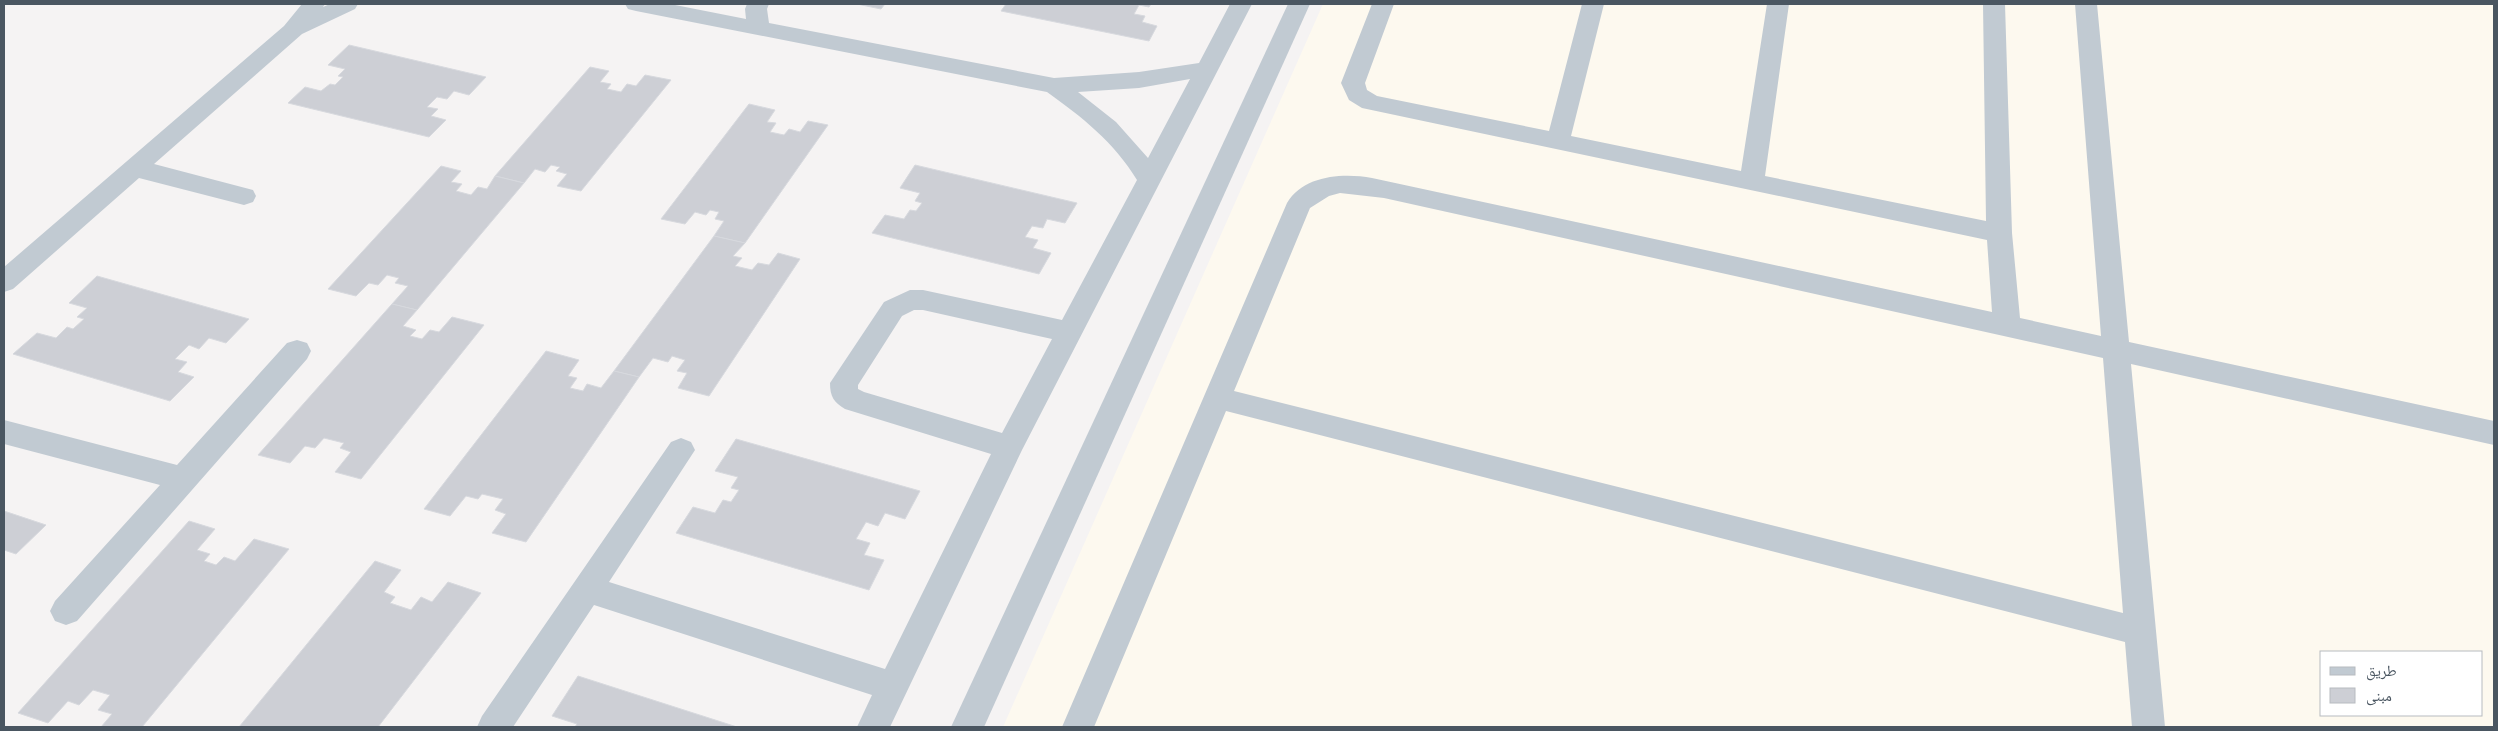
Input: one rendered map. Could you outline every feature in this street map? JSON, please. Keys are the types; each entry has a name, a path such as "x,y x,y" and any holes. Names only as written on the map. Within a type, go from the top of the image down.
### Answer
{"street":[{"path":"4,282 292,31 314,4"},
{"path":"292,31 347,4"},
{"path":"636,4 1054,86 1138,80 1208,69"},
{"path":"758,4 756,9 759,29"},
{"path":"873,727 1009,447 1150,181 1241,4"},
{"path":"967,727 1299,4"},
{"path":"1383,4 1353,83 1357,94 1370,102 1998,232"},
{"path":"1558,141 1593,4"},
{"path":"1752,181 1778,4"},
{"path":"1994,4 1998,232 2007,326"},
{"path":"2086,4 2148,727"},
{"path":"1054,86 1093,113 1116,133 1136,156 1150,181"},
{"path":"135,168 244,196"},
{"path":"1078,727 1300,203 1314,190 1335,184 1367,186 2494,433"},
{"path":"1009,447 855,401 844,394 844,383 893,309 910,300 923,300 1069,332"},
{"path":"66,611 297,351"},
{"path":"1217,398 2140,632"},
{"path":"4,432 182,479"},
{"path":"494,727 681,450"},
{"path":"586,589 894,687"}],"shaded area":[{"path":"1323,4 2494,4 2494,727 1003,727"}],"building":[{"path":"857,4 885,4 881,9"},
{"path":"1006,4 1151,4 1149,7 1139,5 1134,14 1145,16 1142,22 1157,26 1149,41 1001,11"},
{"path":"349,45 486,77 469,95 454,91 447,99 437,97 427,107 438,109 431,116 446,120 429,137 288,103 305,87 321,91 330,84 335,85 343,77 338,76 345,69 328,65"},
{"path":"590,67 609,71 600,82 611,84 607,89 621,92 627,84 636,86 645,75 671,80 581,191 557,186 567,174 556,171 560,167 551,165 545,172 535,169 524,183 495,176"},
{"path":"749,104 775,110 767,122 776,123 770,132 784,135 789,129 800,132 808,121 828,125 745,243 714,236 724,221 715,219 719,212 710,210 706,215 695,212 685,224 661,219"},
{"path":"915,165 1077,203 1065,223 1047,219 1043,228 1032,226 1025,237 1038,240 1033,248 1051,253 1039,274 872,233 885,215 904,219 910,210 916,211 922,203 915,201 920,193 900,188"},
{"path":"441,166 461,171 451,182 462,184 456,191 471,195 478,187 487,189 495,176 524,183 417,310 392,304 408,286 395,283 399,278 387,275 378,285 369,283 356,296 328,289"},
{"path":"714,236 745,243 733,256 742,258 735,266 752,270 758,263 769,265 778,253 800,259 709,396 678,388 687,373 677,371 685,360 672,356 668,362 653,358 639,377 614,371"},
{"path":"97,276 249,319 226,343 209,338 199,349 189,345 175,359 187,362 178,372 194,377 170,401 13,354 37,333 56,338 67,327 73,329 84,319 77,317 87,308 69,303"},
{"path":"392,304 417,310 403,326 416,330 410,336 422,339 430,330 439,332 452,317 484,325 361,479 335,472 351,452 340,448 344,443 324,438 315,448 305,446 290,463 258,455"},
{"path":"546,351 579,360 568,376 577,378 570,388 583,391 587,384 601,388 614,371 639,377 526,542 492,533 506,514 495,510 503,499 482,494 478,499 466,496 450,516 424,509"},
{"path":"736,439 920,491 905,519 885,513 878,526 866,522 856,539 870,543 864,555 884,560 869,590 676,533 693,507 715,513 723,500 731,502 739,490 731,488 738,477 715,471"},
{"path":"4,511 46,525 16,554 4,550"},
{"path":"189,521 215,529 197,550 210,554 204,561 216,565 224,557 235,561 254,539 289,549 142,727 101,727 112,714 98,710 110,695 93,690 79,705 68,701 48,723 18,713"},
{"path":"375,561 401,570 384,592 395,597 390,603 411,610 421,597 432,602 448,582 481,593 378,727 239,727"},
{"path":"578,676 737,727 575,727 577,724 552,716"}]}
